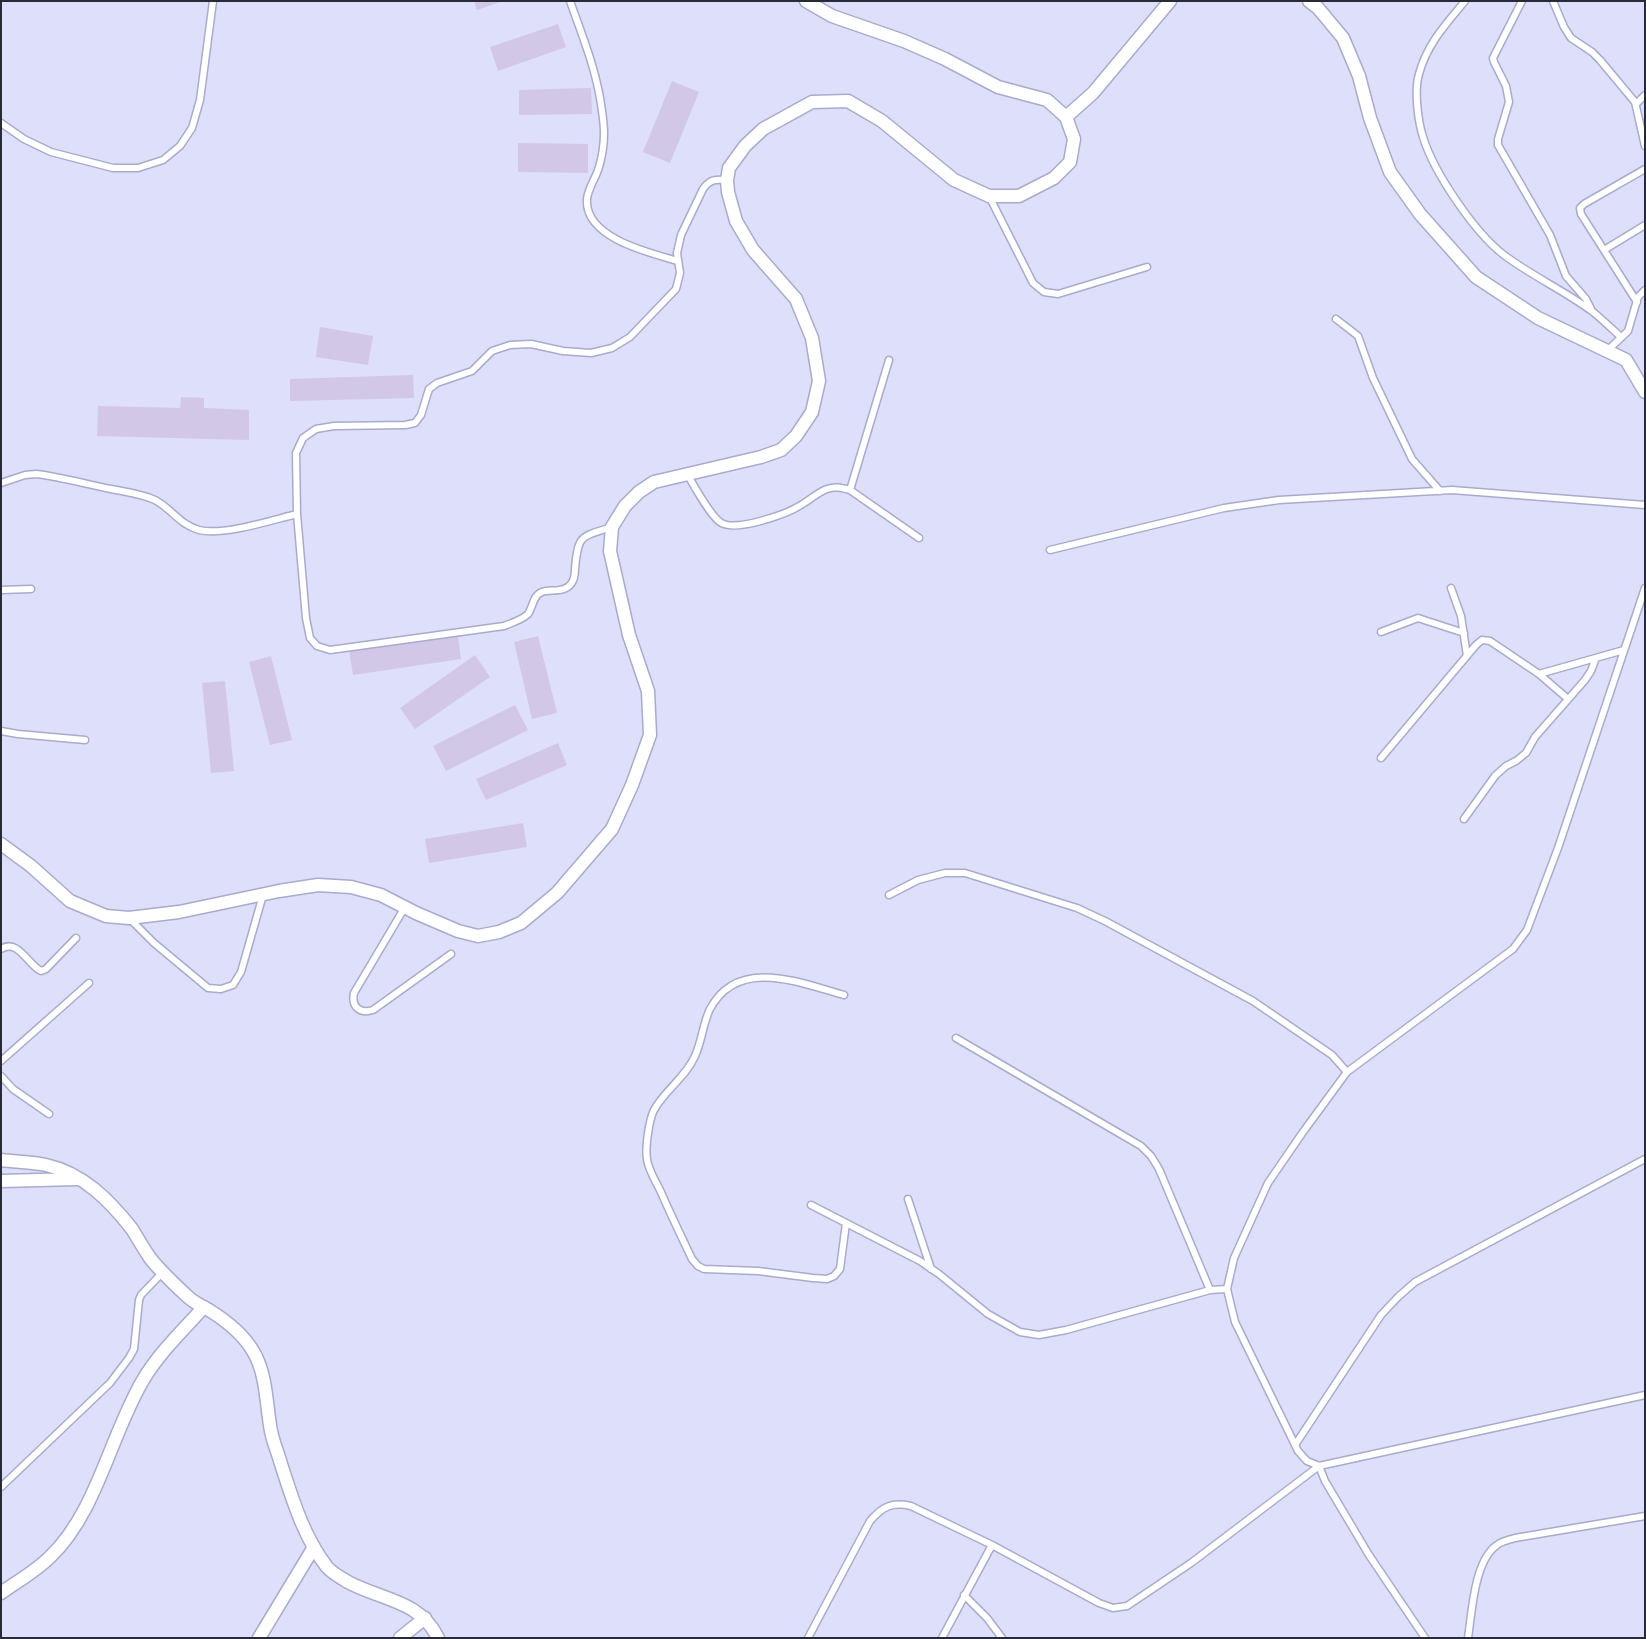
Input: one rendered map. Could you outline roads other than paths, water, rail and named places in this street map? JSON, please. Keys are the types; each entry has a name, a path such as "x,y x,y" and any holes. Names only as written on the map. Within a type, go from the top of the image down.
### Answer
{"street":[{"path":"1,844 31,866 70,901 106,916 129,918 180,912 263,894 318,885 351,887 381,895 458,931 478,936 499,932 520,923 557,893 612,829 632,785 650,736 648,691 629,635 610,551 612,526 625,506 639,492 654,482 761,457 781,450 796,436 812,412 819,381 812,338 796,299 753,250 736,220 728,192 727,180 730,168 745,146 763,129 812,102 848,101 882,122 954,180 989,196 1019,196 1054,178 1070,162 1074,139 1066,117 1047,100 998,87 945,59 904,41 832,16 806,1"},
{"path":"1066,117 1092,93 1170,1"},
{"path":"1309,1 1318,8 1342,38 1359,76 1370,118 1390,172 1420,214 1476,276 1538,318 1626,360 1645,392"},
{"path":"1,1160 47,1165 70,1174 91,1186 111,1205 163,1272 189,1298 220,1317 237,1332 253,1351 266,1391 272,1433 289,1490 314,1547 328,1569 381,1597 406,1604 425,1618 438,1638"},
{"path":"1,1181 80,1179"},
{"path":"1,1592 36,1570 51,1557 71,1533 89,1501 119,1428 143,1379 204,1307"},
{"path":"259,1638 314,1547"},
{"path":"400,1638 425,1618"}],"lane":[{"path":"1,123 24,139 50,152 113,168 138,168 162,160 180,146 192,128 200,100 213,1"},
{"path":"570,1 595,68 604,133 600,166 587,198 588,210 594,221 609,235 626,245 678,261"},
{"path":"1465,1 1438,32 1426,54 1418,76 1417,103 1423,138 1440,175 1486,239 1504,255 1592,312 1621,337"},
{"path":"1522,1 1494,58 1494,62 1506,86 1509,102 1498,145 1550,235 1566,276 1586,299 1592,312"},
{"path":"1553,1 1571,38 1592,52 1600,60 1636,104 1645,146"},
{"path":"1636,104 1645,94"},
{"path":"1637,302 1580,208 1645,169"},
{"path":"612,526 586,535 580,540 577,548 574,578 570,585 563,589 541,592 527,615 504,626 330,650 317,646 310,638 306,618 297,514 296,453 303,438 316,429 334,426 405,426 415,423 421,415 429,389 436,383 472,371 492,352 510,345 531,344 563,351 591,353 612,348 630,337 676,289 680,273 677,253 681,235 703,189 708,182 716,179 727,180"},
{"path":"989,196 1033,283 1044,292 1058,294 1147,267"},
{"path":"1604,250 1645,226"},
{"path":"1607,351 1628,332 1638,297 1645,290"},
{"path":"1336,319 1358,336 1376,385 1412,459 1440,491"},
{"path":"850,490 889,360"},
{"path":"1,483 25,475 36,474 136,494 166,506 182,523 200,530 215,532 297,514"},
{"path":"687,474 720,522 727,526 735,526 778,516 827,489 838,487 850,490 918,538"},
{"path":"1050,550 1224,508 1279,500 1452,490 1645,505"},
{"path":"1451,588 1459,605 1467,656"},
{"path":"1425,1638 1359,1539 1325,1481 1319,1466 1307,1461 1298,1451 1235,1322 1227,1289 1234,1258 1268,1183 1347,1072 1513,949 1527,930 1558,848 1645,588"},
{"path":"1,590 31,589"},
{"path":"1381,632 1418,618 1464,633"},
{"path":"1381,758 1482,640 1490,641 1539,674 1568,700"},
{"path":"1539,674 1624,650"},
{"path":"1464,818 1495,776 1526,753 1535,737 1591,671 1596,658"},
{"path":"1,731 85,740"},
{"path":"889,895 918,880 945,873 965,873 1076,908 1105,921 1253,1001 1332,1055 1347,1072"},
{"path":"129,918 154,943 208,988 221,989 233,985 241,972 263,894"},
{"path":"405,907 354,993 353,1004 357,1009 362,1012 373,1010 451,954"},
{"path":"1,949 11,945 17,948 41,971 46,969 76,938"},
{"path":"844,995 776,977 761,976 728,987 717,997 709,1011 700,1045 691,1065 659,1102 653,1112 647,1159 692,1259 698,1266 704,1269 758,1271 827,1279 834,1276 840,1269 846,1223"},
{"path":"1,1061 89,983"},
{"path":"956,1038 1141,1146 1152,1156 1160,1169 1210,1290"},
{"path":"1,1076 13,1088 49,1114"},
{"path":"1295,1445 1381,1315 1409,1287 1645,1159"},
{"path":"908,1199 931,1269"},
{"path":"811,1205 902,1251 931,1269 988,1314 1020,1332 1039,1335 1066,1330 1210,1290 1227,1289"},
{"path":"1,1487 110,1384 134,1349 137,1307 141,1294 163,1272"},
{"path":"808,1638 870,1521 878,1511 888,1506 899,1503 911,1506 992,1545 1099,1603 1113,1608 1127,1606 1191,1563 1319,1466 1645,1395"},
{"path":"1468,1638 1479,1572 1490,1552 1497,1545 1515,1538 1645,1516"},
{"path":"942,1638 992,1545"},
{"path":"964,1595 987,1618 1002,1638"}]}
